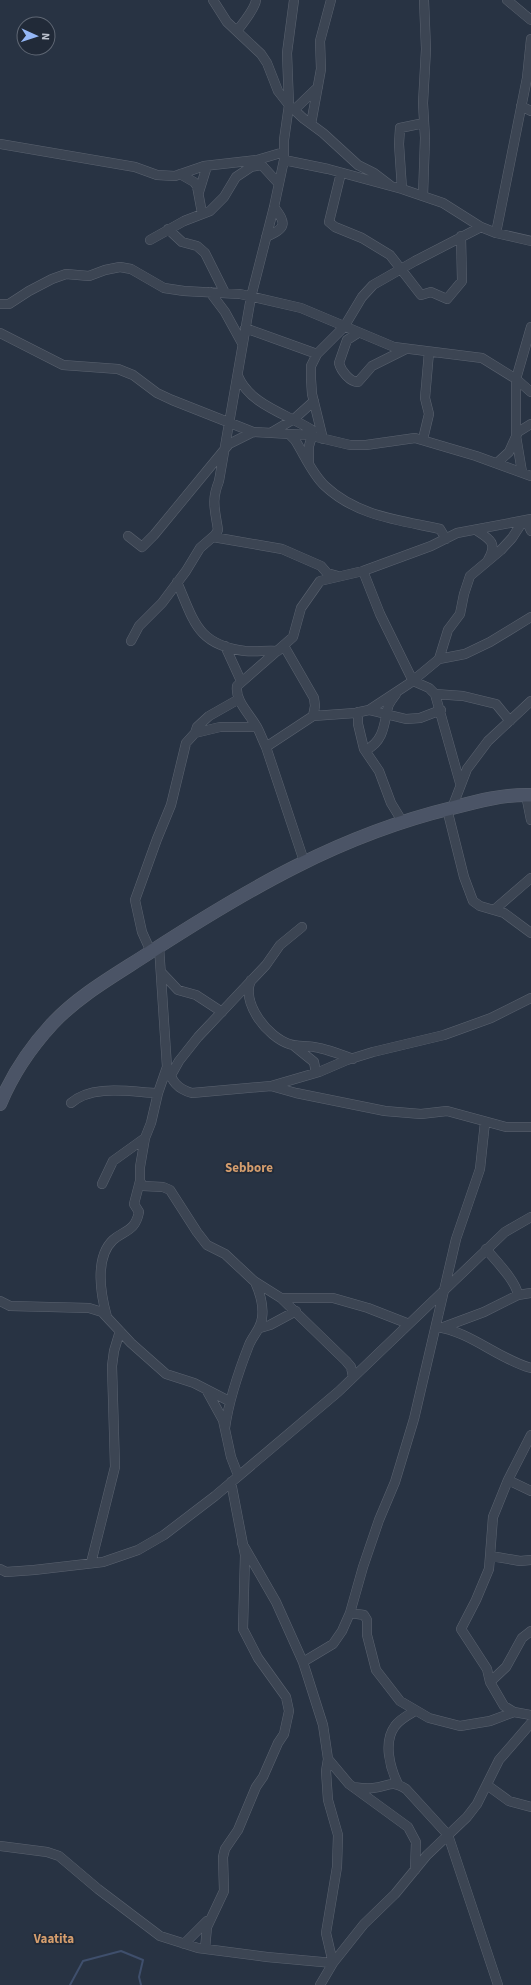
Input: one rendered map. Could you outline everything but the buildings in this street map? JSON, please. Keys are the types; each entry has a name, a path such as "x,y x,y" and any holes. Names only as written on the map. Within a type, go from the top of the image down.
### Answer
{"main road":[{"path":"0,1104 3,1091 22,1062 52,1024 89,992 155,949 232,902 304,862 345,842 402,821 449,808 501,797 528,795"}],"street":[{"path":"213,0 227,22 261,54 267,63 278,91 292,107 358,165 374,173 391,186"},
{"path":"237,31 248,14 254,8 256,0"},
{"path":"131,641 139,626 162,603 186,571 200,548 213,537 218,530 213,502 214,494 219,481 251,297 279,184 292,107 287,53 294,0"},
{"path":"311,124 321,69 320,41 331,0"},
{"path":"423,196 423,103 426,49 424,0"},
{"path":"507,0 531,20"},
{"path":"496,233 521,106 531,39"},
{"path":"292,107 318,88"},
{"path":"521,106 531,111"},
{"path":"402,189 399,144 400,128 424,123"},
{"path":"0,144 135,167 157,175 175,176 207,166 259,162 284,156 423,196 443,203 481,227 496,233 531,241"},
{"path":"259,162 279,184"},
{"path":"150,240 168,229 202,213 210,211 218,205 229,191 231,183 236,177 259,162"},
{"path":"199,192 207,166"},
{"path":"341,173 329,222 335,227 362,238 390,255 421,295 430,292 447,299 462,281 461,236"},
{"path":"180,174 194,182 199,192 202,213"},
{"path":"266,237 281,229 283,225 282,218 274,207"},
{"path":"324,440 314,401 311,366 317,354 344,327 362,297 373,285 461,236 481,227"},
{"path":"168,229 182,242 197,246 206,253 225,293"},
{"path":"0,304 9,304 35,288 66,274 90,276 105,270 120,267 131,269 164,288 184,291 225,293 302,308 394,347 482,358 516,379 531,392"},
{"path":"210,292 225,312 242,343"},
{"path":"522,472 516,436 516,379 531,327"},
{"path":"245,328 317,354"},
{"path":"0,333 63,364 118,369 133,375 157,393 253,432 271,432 312,436 350,445 366,445 401,438 423,439 497,463 531,476"},
{"path":"358,333 348,340 340,363 340,367 348,377 355,382 358,382 365,376 372,366 406,349"},
{"path":"423,439 429,414 425,398 429,352"},
{"path":"238,375 242,384 250,395 312,430 309,446 309,464"},
{"path":"271,432 294,419 314,401"},
{"path":"497,463 509,452 521,429 531,424"},
{"path":"128,536 142,547 154,535 224,449 229,444 253,432"},
{"path":"289,434 295,440 324,486 353,506 376,516 440,529 446,539"},
{"path":"304,862 266,747 257,727 239,699 236,692 237,686 294,637 301,608 320,581 363,571 446,539 457,533 527,520"},
{"path":"527,520 531,531"},
{"path":"439,659 448,630 460,614 469,579 512,538 527,520"},
{"path":"476,530 493,544 493,548 485,564"},
{"path":"213,537 282,548 321,566 327,573 338,576"},
{"path":"363,571 380,614 413,681 429,688 435,694 441,710 460,784"},
{"path":"177,582 190,612 200,630 210,641 244,651 281,648"},
{"path":"266,747 312,716 345,714 369,710 413,681 439,659 465,654 490,642 531,617"},
{"path":"226,646 241,681"},
{"path":"281,648 314,698 315,706 312,716"},
{"path":"366,750 380,738 388,715 388,708 398,691"},
{"path":"435,694 463,696 496,704 510,721"},
{"path":"239,699 209,716 197,727 195,733 186,743 171,805 135,900 142,932 155,949 161,972 167,1066 174,1084 182,1090 192,1093 271,1086 316,1073 353,1058 444,1035 491,1018 531,998"},
{"path":"531,701 488,741 467,769 449,808 464,877 473,901 480,906 504,913 531,930"},
{"path":"369,710 406,719 420,718 441,710"},
{"path":"358,712 358,724 366,750 379,771 391,803 402,821"},
{"path":"345,714 351,716 358,724"},
{"path":"195,733 220,727 257,727"},
{"path":"528,795 531,820"},
{"path":"494,910 531,878"},
{"path":"170,1077 186,1052 266,965 280,945 302,927"},
{"path":"161,972 178,990 196,995 222,1012"},
{"path":"252,979 249,992 256,1018 280,1039 293,1045 314,1062 316,1073"},
{"path":"293,1045 324,1049 353,1058"},
{"path":"107,1317 103,1303 102,1282 104,1259 110,1244 114,1239 131,1228 137,1218 138,1212 134,1204 140,1182 140,1167 145,1138 151,1123 158,1092 167,1066"},
{"path":"271,1086 362,1107 421,1114 447,1111 457,1112 485,1122 506,1127 531,1127"},
{"path":"71,1103 78,1098 92,1093 158,1092"},
{"path":"303,1662 333,1644 350,1613 367,1554 396,1482 438,1328 442,1293 449,1272 456,1239 480,1168 485,1122"},
{"path":"102,1184 113,1161 145,1138"},
{"path":"140,1182 143,1186 163,1187 170,1190 207,1245 225,1254 254,1281 281,1298 296,1311 351,1368 353,1377"},
{"path":"0,1569 6,1572 91,1563 120,1558 138,1550 188,1518 338,1392 505,1232 531,1217"},
{"path":"486,1249 507,1274 518,1291 518,1296"},
{"path":"225,1428 229,1401 249,1344 260,1328 262,1308 260,1293 254,1281"},
{"path":"438,1328 484,1312 518,1296 531,1293"},
{"path":"281,1298 333,1298 368,1308 409,1324"},
{"path":"0,1302 10,1306 89,1308 102,1312 131,1343 166,1374 194,1383 229,1401"},
{"path":"260,1328 270,1325 296,1311"},
{"path":"438,1328 462,1336 518,1364 531,1368"},
{"path":"91,1563 115,1467 112,1366 114,1351 120,1331"},
{"path":"351,1368 361,1370"},
{"path":"207,1391 223,1420 231,1457 238,1475"},
{"path":"531,1435 508,1480 493,1517 489,1569 484,1583 461,1629 487,1669 490,1682 504,1706 514,1712 531,1715"},
{"path":"508,1480 531,1491"},
{"path":"206,1949 206,1933 211,1918 224,1891 223,1857 225,1849 238,1830 256,1787 263,1777 278,1743 284,1734 289,1711 286,1697 258,1658 243,1628 245,1555 231,1482"},
{"path":"242,1543 276,1602 303,1662 323,1725 328,1759 326,1771 328,1800 338,1835 337,1867 326,1934 333,1963"},
{"path":"491,1556 520,1561 531,1560"},
{"path":"350,1613 364,1615 367,1620 368,1635 376,1670 400,1701 415,1711 429,1718 460,1726 490,1721 514,1712"},
{"path":"490,1682 506,1667 522,1638 531,1630"},
{"path":"398,1784 391,1770 389,1760 392,1732 401,1720 415,1711"},
{"path":"320,1985 333,1963 364,1924 396,1894 427,1856 467,1818 487,1785 499,1760 531,1723"},
{"path":"328,1759 353,1787 383,1807 408,1827 416,1842 415,1870"},
{"path":"353,1787 374,1788 393,1783 398,1784 406,1789 448,1835 498,1985"},
{"path":"487,1785 509,1802 531,1807"},
{"path":"0,1846 47,1852 59,1856 98,1889 160,1936 206,1949 267,1958 333,1963"},
{"path":"184,1944 211,1918"}],"waterway":[{"path":"70,1985 83,1961 121,1951 143,1960 139,1977 141,1985"}],"district":[{"name":"Sebbore","path":"249,1168"},
{"name":"Vaatita","path":"54,1939"}]}
